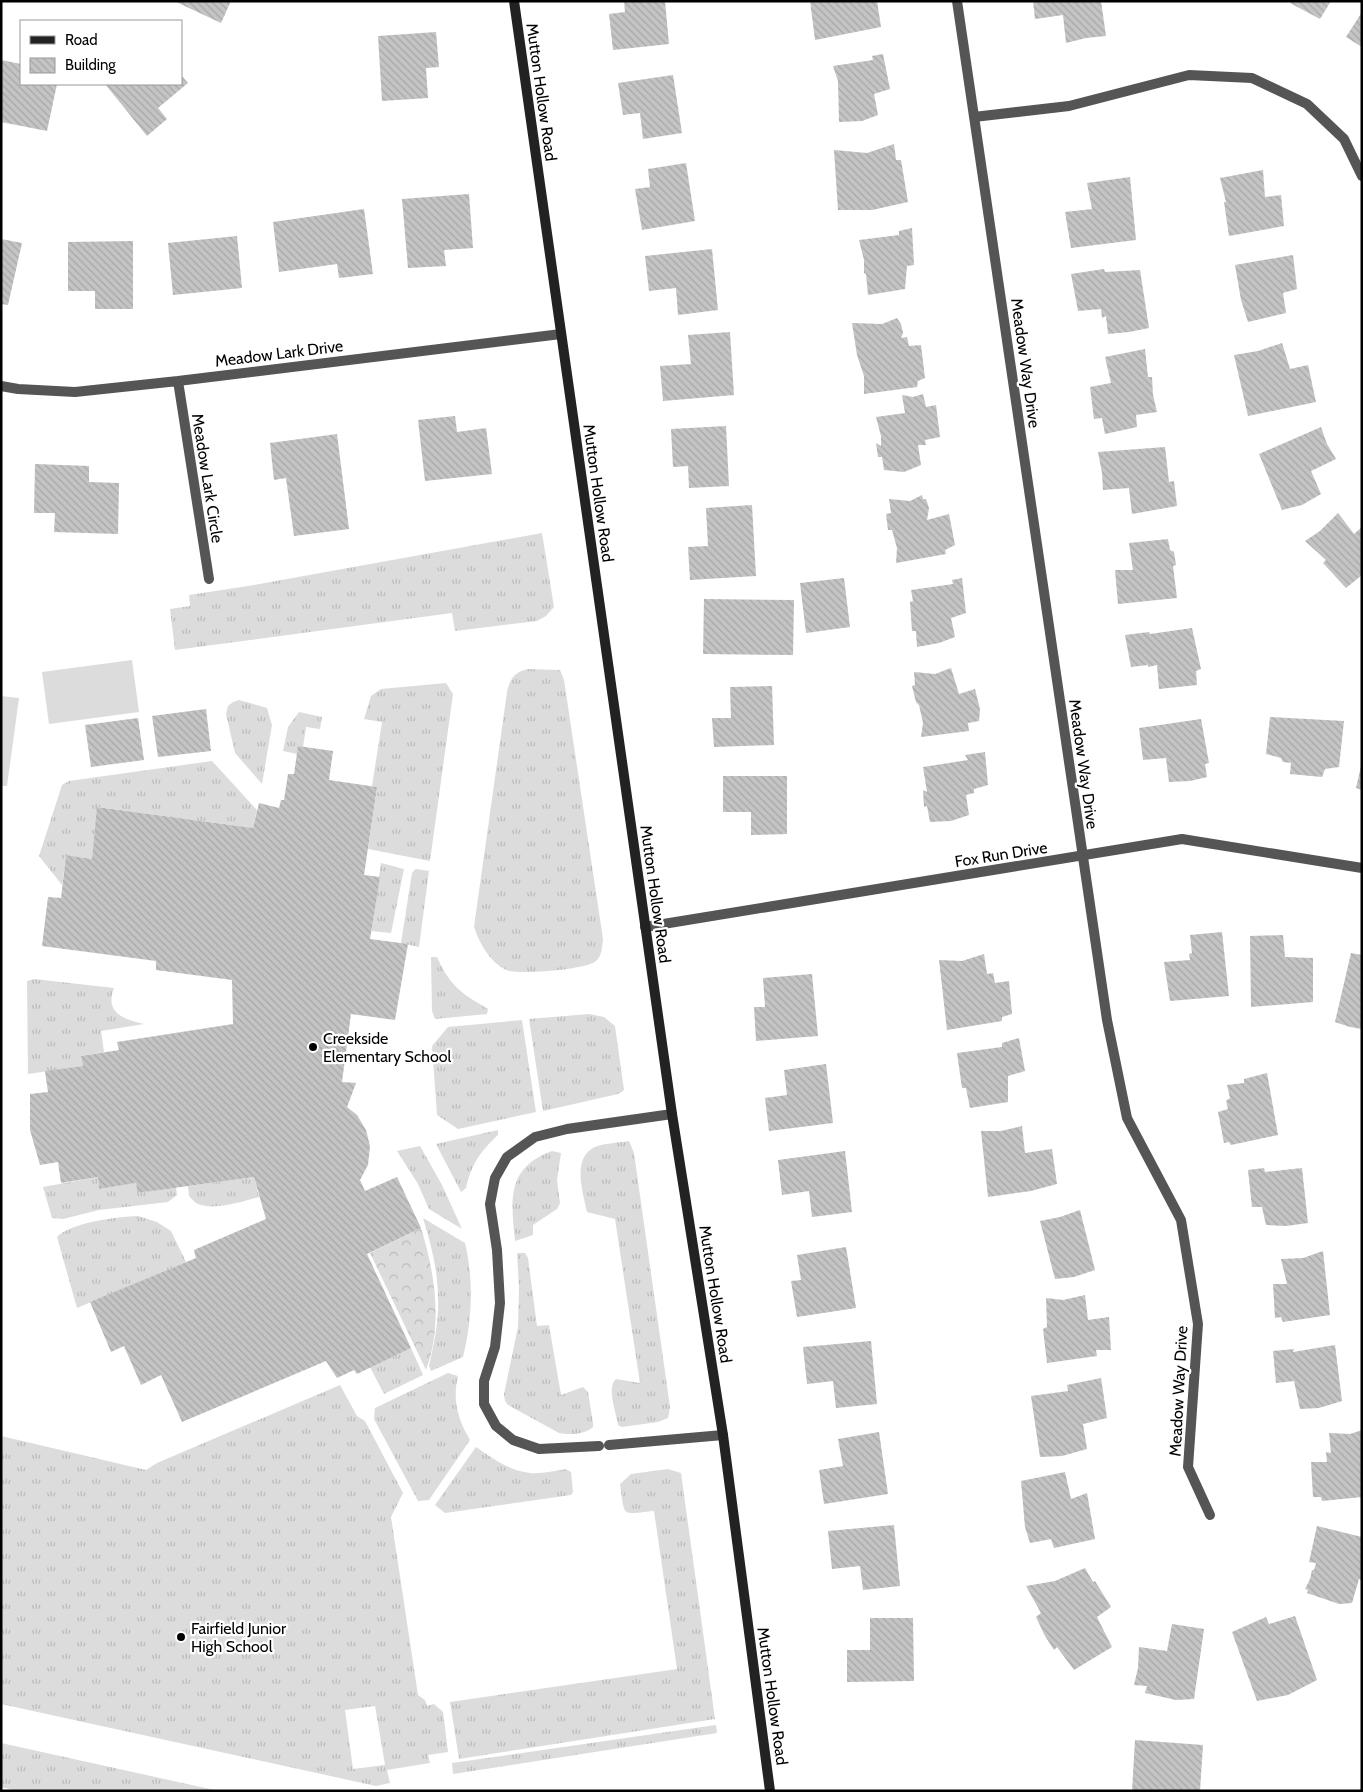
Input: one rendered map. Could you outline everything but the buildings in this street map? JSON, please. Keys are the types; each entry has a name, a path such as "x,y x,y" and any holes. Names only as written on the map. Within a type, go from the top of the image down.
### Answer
{"street":[{"name":"Mutton Hollow Road","path":"514,1 672,1114 723,1435 770,1791"},
{"name":"Meadow Way Drive","path":"957,1 1106,1020 1127,1118 1181,1220 1198,1324 1188,1467 1210,1515"},
{"path":"974,117 1069,106 1189,75 1252,78 1307,104 1344,139 1362,176"},
{"name":"Meadow Lark Drive","path":"1,386 18,389 75,392 561,334"},
{"name":"Meadow Lark Circle","path":"178,381 209,579"},
{"name":"Fox Run Drive","path":"645,927 1182,839 1362,868"},
{"path":"672,1114 567,1129 535,1137 507,1157 494,1178 490,1204 497,1250 500,1303 495,1347 484,1380 484,1404 496,1426 513,1440 539,1449 723,1435"}],"green space":[{"path":"542,533 554,607 546,616 537,621 455,631 452,613 175,650 170,609 190,606 189,595"},
{"path":"132,660 139,712 49,724 42,672"},
{"path":"528,669 560,670 564,680 603,939 599,957 590,964 551,971 523,972 506,970 495,962 482,946 474,927 507,692 514,676"},
{"path":"446,683 453,694 430,861 368,849 377,787 372,786 382,722 364,719 371,696 381,689"},
{"path":"1,696 19,698 7,786 1,786"},
{"path":"239,700 267,708 272,725 262,784 235,753 226,714 228,706"},
{"path":"299,712 322,717 320,729 306,727 303,747 299,746 297,754 283,751 288,727"},
{"path":"212,761 257,810 253,828 98,807 92,859 66,855 62,885 39,856 62,785 69,781"},
{"path":"381,863 404,869 391,933 371,931"},
{"path":"416,869 429,871 419,947 401,943 412,873"},
{"path":"431,957 437,957 457,988 488,1009 487,1014 435,1019 432,1011"},
{"path":"34,979 114,988 112,1004 118,1014 144,1024 101,1031 104,1052 81,1056 83,1066 28,1074 27,981"},
{"path":"589,1014 604,1017 615,1026 624,1090 618,1094 543,1111 529,1019"},
{"path":"522,1020 536,1112 458,1129 437,1115 432,1046 448,1027"},
{"path":"498,1130 498,1135 478,1158 466,1188 461,1192 436,1144"},
{"path":"629,1141 634,1153 670,1407 668,1418 658,1422 622,1427 618,1425 613,1404 613,1383 616,1379 640,1383 615,1219 587,1212 581,1169 587,1153 593,1148"},
{"path":"420,1146 442,1185 462,1229 429,1209 418,1184 397,1151"},
{"path":"552,1151 561,1153 557,1180 560,1203 557,1209 533,1225 533,1235 515,1241 513,1199 519,1176 526,1166"},
{"path":"98,1177 99,1189 136,1183 137,1193 176,1187 177,1195 168,1202 99,1210 63,1219 52,1218 43,1187"},
{"path":"254,1177 259,1197 229,1205 205,1206 198,1204 189,1196 188,1186"},
{"path":"138,1216 157,1222 171,1231 186,1262 77,1308 57,1237 84,1224 107,1219"},
{"path":"423,1218 465,1243 471,1286 470,1315 463,1357 431,1371 429,1366 437,1324 438,1288 434,1258"},
{"path":"421,1228 430,1263 436,1317 431,1353 426,1370 370,1253"},
{"path":"517,1253 525,1253 528,1258 537,1326 549,1325 561,1395 583,1387 588,1392 593,1427 586,1432 559,1433 508,1405 505,1401 504,1394 518,1327 519,1288"},
{"path":"411,1348 423,1375 384,1394 370,1367"},
{"path":"448,1373 458,1376 456,1385 457,1410 470,1440 429,1500 418,1501 374,1419 375,1408"},
{"name":"Fairfield Junior High School","path":"340,1385 357,1416 365,1421 403,1493 391,1517 418,1695 425,1700 427,1706 434,1704 443,1712 448,1752 428,1755 430,1763 387,1770 390,1783 376,1786 1,1704 1,1436 146,1470 157,1463","holes":["375,1706 385,1765 353,1769 345,1710"]},
{"path":"476,1447 501,1463 522,1472 539,1473 566,1469 571,1472 573,1492 571,1495 445,1513 435,1505"},
{"path":"668,1469 681,1473 715,1719 459,1759 450,1702 677,1669 654,1511 626,1512 620,1484 631,1474"},
{"path":"716,1725 717,1733 453,1774 452,1763"},
{"path":"1,1743 219,1791 17,1791 1,1787"}],"place":[{"name":"Creekside Elementary School","path":"313,1047"},
{"name":"Fairfield Junior High School","path":"181,1637"}]}
